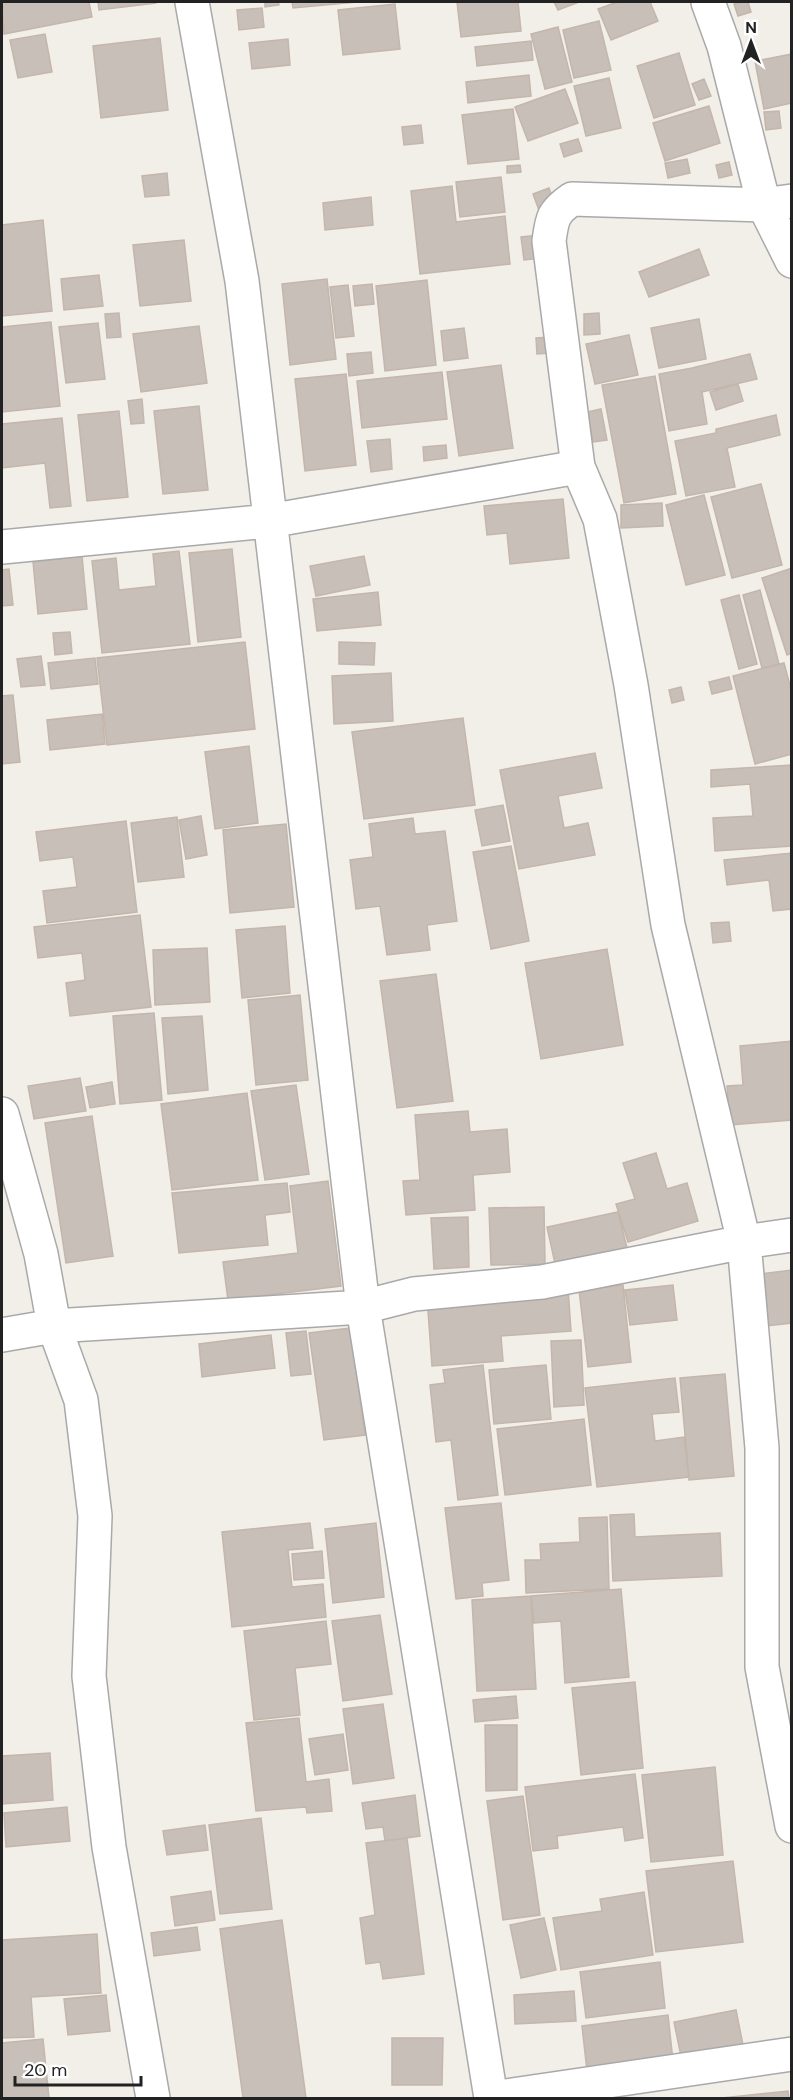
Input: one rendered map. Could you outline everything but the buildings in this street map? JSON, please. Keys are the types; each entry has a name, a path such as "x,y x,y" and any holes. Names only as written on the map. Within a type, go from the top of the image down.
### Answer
{"street":[{"path":"192,2 242,281 363,1307 492,2098 792,2054"},
{"path":"708,2 778,203 792,261"},
{"path":"778,203 572,199 559,208 552,219 549,241 578,467 600,519 631,685 668,925 744,1242 762,1449 762,1667 792,1826"},
{"path":"2,546 269,521 578,467"},
{"path":"2,1114 40,1254 54,1326 81,1400 95,1516 89,1676 109,1847 153,2098"},
{"path":"2,1335 54,1326 363,1307 414,1294 542,1282 744,1242 792,1236"}]}
